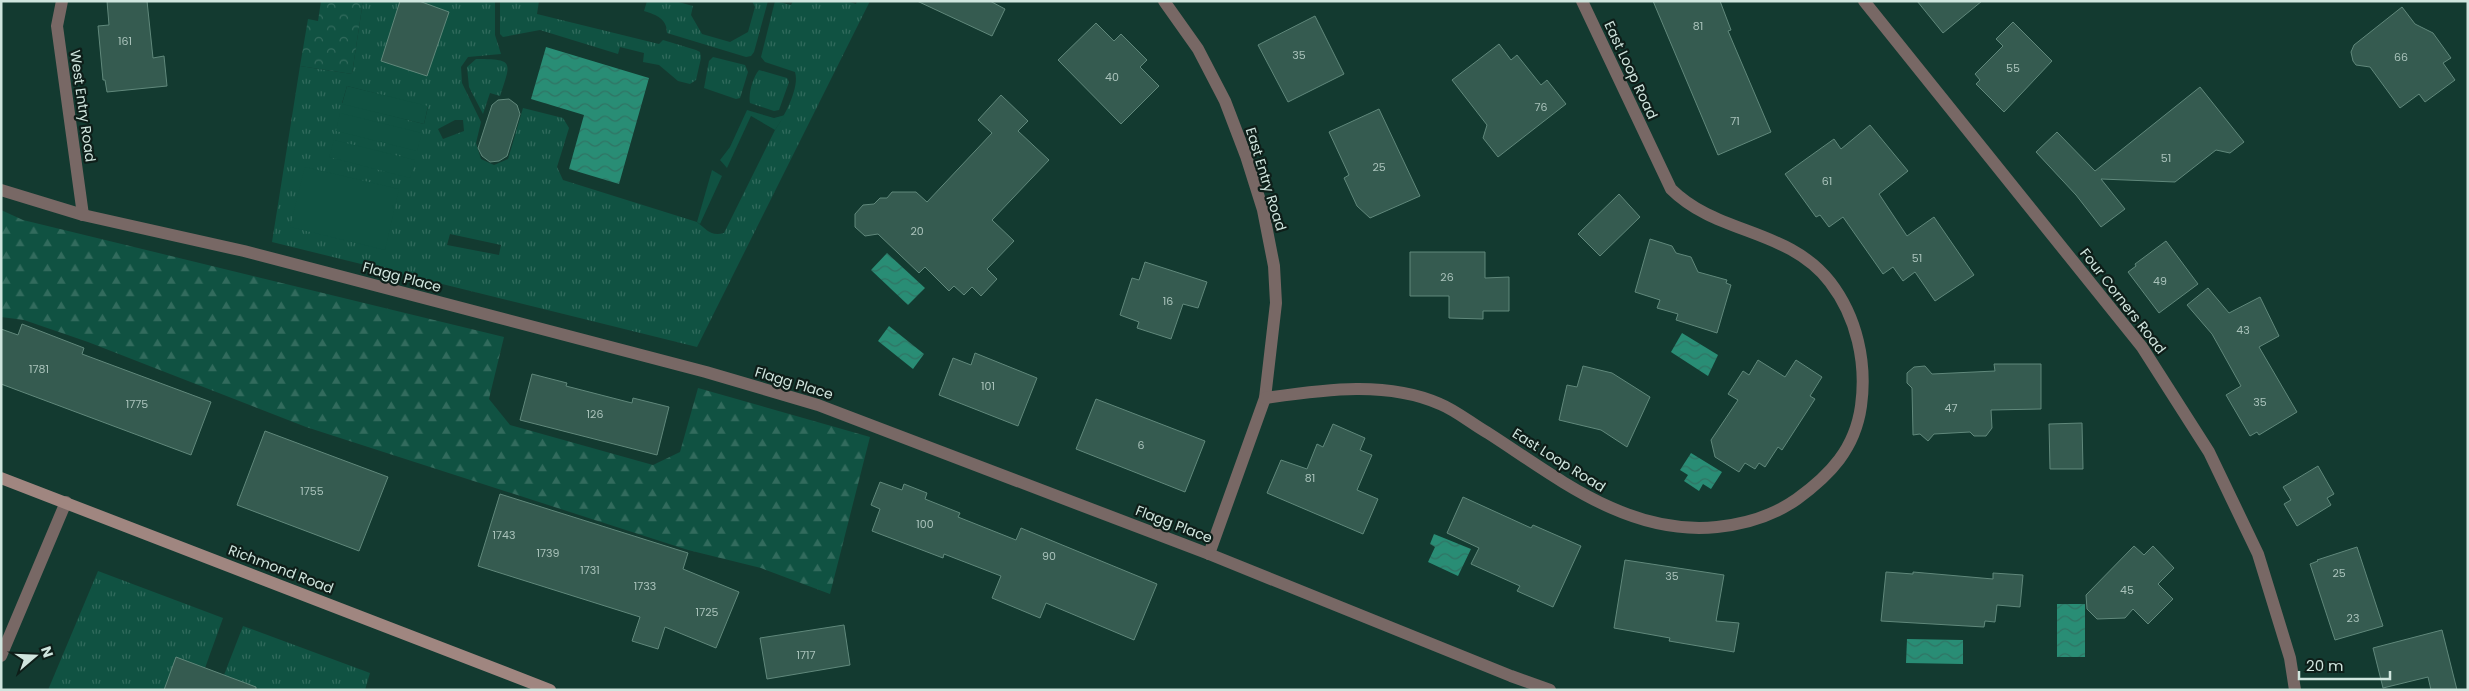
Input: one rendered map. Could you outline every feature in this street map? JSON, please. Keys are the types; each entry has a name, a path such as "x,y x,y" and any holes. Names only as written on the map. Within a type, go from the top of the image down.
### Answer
{"main road":[{"name":"Richmond Road","path":"1,478 550,690"}],"street":[{"name":"West Entry Road","path":"62,1 57,26 83,215"},
{"name":"East Entry Road","path":"1164,1 1198,49 1225,101 1246,156 1263,210 1274,266 1276,303 1274,342 1265,398 1209,554"},
{"name":"East Loop Road","path":"1265,398 1311,392 1359,389 1399,391 1441,404 1596,503 1642,520 1674,528 1704,528 1739,524 1763,518 1787,506 1834,468 1849,447 1859,417 1863,392 1858,336 1845,306 1829,282 1810,261 1787,246 1709,216 1684,202 1671,189 1582,1"},
{"name":"Four Corners Road","path":"1864,1 2142,347 2209,452 2258,554 2290,658 2295,690"},
{"name":"Flagg Place","path":"1,190 83,215 244,251 706,372 818,405 1209,554 1510,676 1550,690"},
{"path":"1,656 66,502"}],"green space":[{"path":"321,1 363,1 352,74 300,66 308,19 318,21"},
{"path":"363,1 495,1 495,35 501,54 468,57 461,67 462,83 481,122 476,143 481,159 494,165 508,159 523,108 563,118 569,128 557,167 563,180 697,222 709,232 719,234 724,233 775,130 787,110 795,86 795,72 765,62 761,57 775,1 791,5 793,1 847,1 856,4 857,1 870,1 697,347 272,242 300,66 352,74","holes":["347,86 428,107 424,124 342,103","455,120 463,120 464,131 443,139 438,129","450,234 501,245 499,255 447,245"]},
{"path":"500,1 539,1 537,14 659,44 663,40 696,50 700,52 701,58 696,80 690,84 678,81 659,65 643,62 644,53 620,47 618,54 540,30 503,37 500,34"},
{"path":"647,1 675,1 693,6 691,15 702,34 730,42 748,32 755,7 752,1 768,1 754,52 751,56 746,57 667,33 667,28 660,18 644,11"},
{"path":"713,57 745,65 748,72 740,98 736,99 704,88 709,61"},
{"path":"476,59 498,60 504,62 508,69 500,96 490,93 483,114 469,87 467,67"},
{"path":"759,70 787,78 789,82 779,110 774,111 750,103 751,86"},
{"path":"347,86 428,106 424,124 342,104"},
{"path":"747,110 774,118 785,115 775,130 751,116 727,168 720,160 730,147"},
{"path":"340,113 422,133 417,151 336,131"},
{"path":"334,140 415,160 410,178 329,157"},
{"path":"305,167 399,189 385,250 290,227"},
{"path":"712,170 722,176 700,224 697,222"},
{"path":"1,210 23,220 504,337 489,399 510,425 653,465 680,452 698,388 870,437 830,594 761,568 688,550 306,427 88,342 24,320 1,317"},
{"path":"98,571 223,618 205,668 164,690 48,690"},
{"path":"243,626 370,673 365,690 262,690 224,675"}],"water":[{"path":"546,47 649,78 619,184 569,169 584,115 531,99"},
{"path":"887,253 925,288 908,305 871,270"},
{"path":"889,326 924,354 913,369 878,341"},
{"path":"1682,333 1718,355 1708,376 1671,352"},
{"path":"1691,453 1722,472 1711,489 1703,484 1699,491 1684,481 1688,475 1680,470"},
{"path":"1434,534 1471,549 1458,576 1428,562 1435,547 1430,544"},
{"path":"2057,604 2085,604 2085,657 2057,657"},
{"path":"1907,639 1963,640 1963,664 1906,663"}],"building":[{"path":"107,1 147,1 153,58 164,56 167,86 107,92 105,80 103,80 98,26 109,25"},
{"path":"400,1 419,1 449,12 427,76 381,61"},
{"path":"917,1 990,1 1005,9 992,36"},
{"path":"1653,1 1720,1 1731,30 1728,31 1771,132 1718,155"},
{"path":"1917,1 1982,1 1943,33"},
{"path":"2402,7 2415,24 2433,33 2451,58 2443,63 2455,80 2425,102 2419,94 2400,108 2370,67 2356,65 2351,52 2354,45"},
{"path":"1315,16 1344,74 1288,102 1258,45"},
{"path":"2013,22 2052,61 2004,112 1976,84 1980,80 1975,74 2003,46 1996,39"},
{"path":"1096,23 1114,41 1121,34 1147,60 1140,67 1159,86 1121,124 1058,60"},
{"path":"1499,44 1511,60 1517,55 1541,85 1547,80 1566,104 1498,157 1483,138 1487,125 1452,80"},
{"path":"2200,87 2244,142 2230,153 2216,150 2175,182 2101,179 2125,209 2101,227 2076,195 2036,152 2057,132 2095,171"},
{"path":"1001,95 1028,121 1018,131 1049,160 992,220 1014,241 987,269 997,279 981,296 972,287 964,295 954,286 949,291 925,267 919,273 878,234 865,236 855,227 855,214 863,205 874,204 880,198 887,198 892,192 916,192 927,202 992,133 978,120"},
{"path":"509,99 517,105 520,114 507,156 499,161 490,162 482,156 478,148 492,105 498,100"},
{"path":"1379,109 1420,196 1370,218 1357,206 1344,178 1349,175 1329,132"},
{"path":"1870,125 1908,171 1879,194 1907,236 1934,217 1974,275 1935,301 1915,272 1903,281 1893,267 1883,274 1843,217 1829,227 1820,215 1816,217 1785,174 1834,139 1841,149"},
{"path":"1619,194 1640,217 1600,256 1578,234"},
{"path":"1650,239 1672,246 1676,253 1691,257 1698,272 1727,280 1726,283 1731,285 1717,333 1676,320 1678,314 1657,308 1660,300 1635,292"},
{"path":"2166,241 2198,284 2159,313 2128,272 2136,266 2135,264"},
{"path":"1410,252 1485,252 1485,278 1509,277 1509,311 1483,311 1483,319 1449,318 1449,296 1410,296"},
{"path":"1145,262 1207,282 1198,308 1183,304 1171,339 1137,328 1139,322 1120,315 1132,278 1139,280"},
{"path":"2208,288 2229,313 2260,297 2279,336 2259,347 2297,412 2259,435 2257,432 2250,436 2226,395 2241,386 2212,334 2187,305"},
{"path":"22,324 84,348 82,354 211,402 191,455 1,384 1,329 18,335"},
{"path":"975,353 1037,378 1018,426 939,395 953,358 971,365"},
{"path":"1758,360 1785,377 1796,360 1822,377 1810,396 1815,399 1782,450 1778,447 1765,467 1759,463 1755,469 1745,463 1739,472 1715,457 1711,440 1738,400 1728,394 1743,371 1749,375"},
{"path":"1994,364 2041,364 2041,409 1991,410 1992,428 1986,436 1974,436 1970,432 1934,434 1928,441 1920,434 1913,435 1912,388 1907,383 1907,373 1914,367 1925,366 1932,374 1995,371"},
{"path":"1583,366 1612,373 1650,397 1627,447 1601,430 1559,420 1567,385 1577,387"},
{"path":"532,374 567,383 566,386 632,403 633,398 669,407 657,455 520,420"},
{"path":"1096,399 1205,441 1185,492 1076,449"},
{"path":"2082,423 2083,469 2050,469 2049,424"},
{"path":"1333,424 1365,438 1360,450 1372,455 1357,490 1378,499 1363,534 1267,493 1281,460 1307,469 1317,444 1323,447"},
{"path":"265,431 388,477 359,551 237,505"},
{"path":"2318,466 2334,494 2327,498 2331,505 2297,526 2284,504 2291,500 2283,487"},
{"path":"880,482 902,490 904,484 927,493 925,499 960,513 958,517 1016,540 1021,528 1157,584 1134,640 1046,603 1040,618 992,598 1001,576 944,554 943,558 872,531 880,509 871,505"},
{"path":"500,494 688,553 683,569 739,592 716,648 665,627 658,649 632,641 640,617 478,566"},
{"path":"1463,497 1531,528 1533,525 1581,546 1553,607 1517,591 1520,586 1471,564 1479,548 1447,533"},
{"path":"2134,546 2144,555 2153,546 2174,568 2158,584 2173,599 2148,624 2133,609 2125,618 2097,619 2087,609 2086,595"},
{"path":"2357,547 2383,626 2335,640 2310,564"},
{"path":"1625,560 1724,575 1716,621 1739,623 1734,652 1669,641 1670,638 1614,628"},
{"path":"1886,572 1913,574 1913,572 1993,579 1993,573 2023,575 2020,607 1997,605 1995,622 1985,621 1984,627 1881,621"},
{"path":"844,625 850,665 767,679 760,638"},
{"path":"2442,630 2457,690 2431,690 2428,677 2383,688 2373,648"},
{"path":"176,657 256,687 256,690 164,690"}]}
